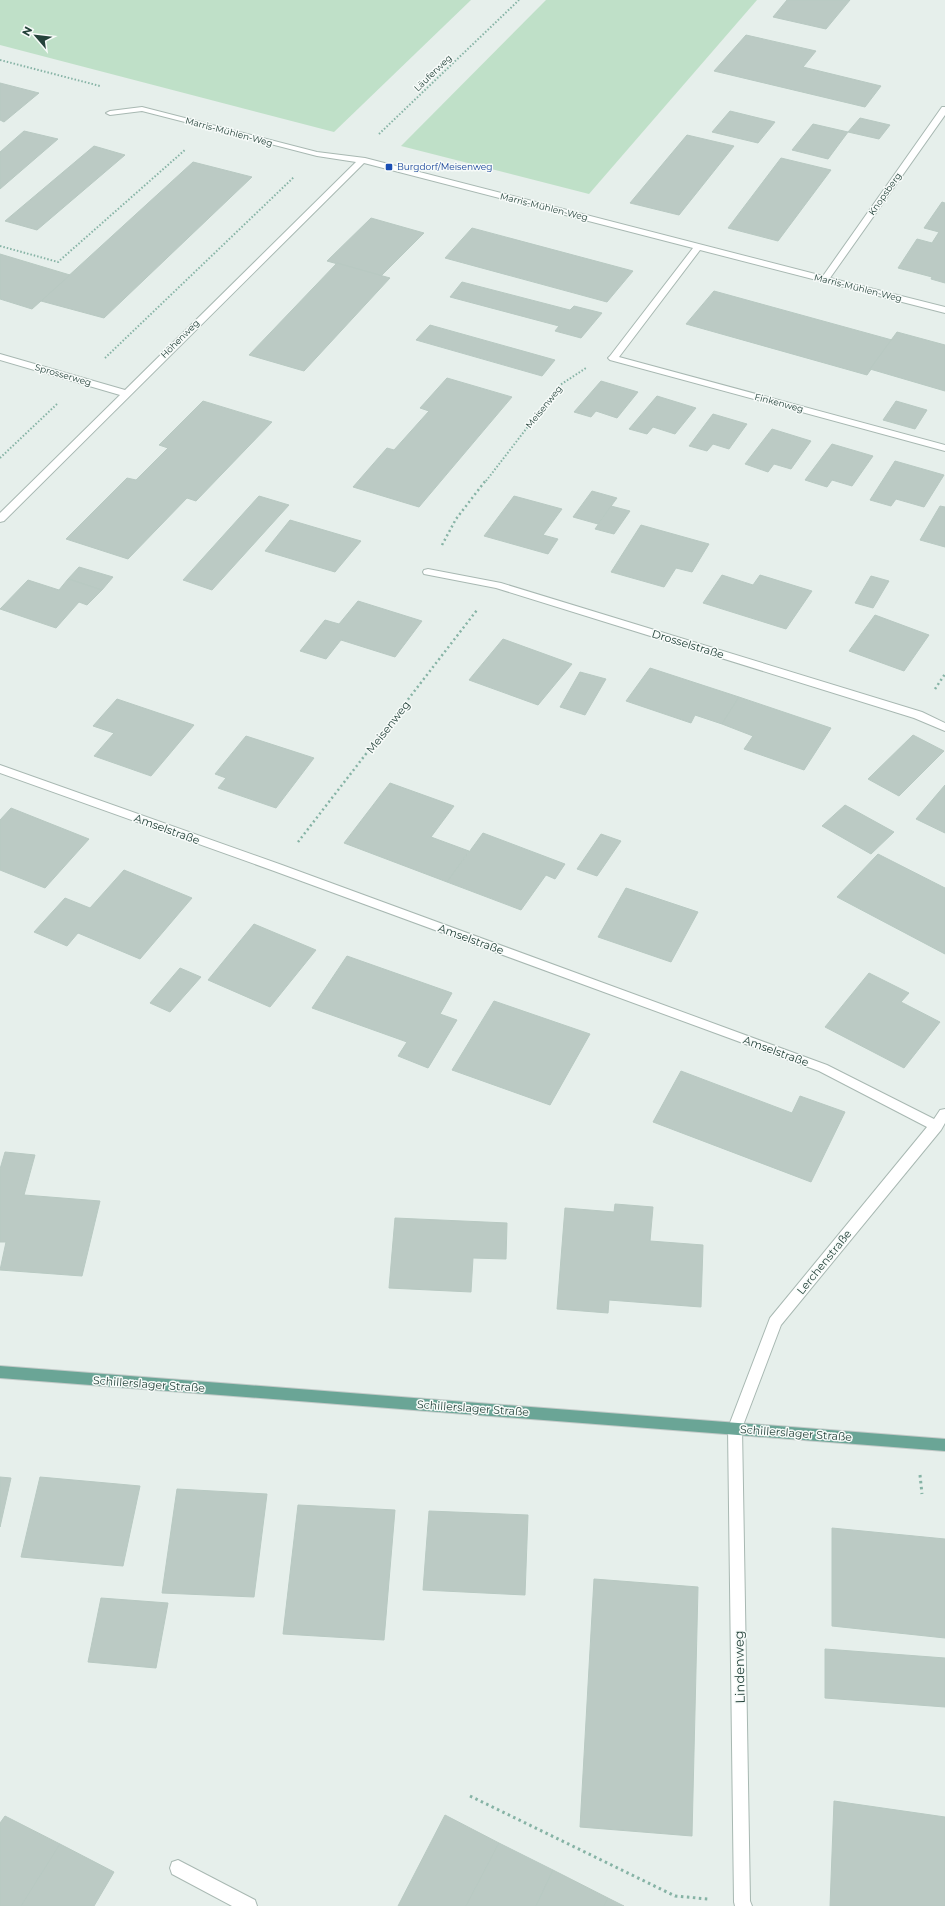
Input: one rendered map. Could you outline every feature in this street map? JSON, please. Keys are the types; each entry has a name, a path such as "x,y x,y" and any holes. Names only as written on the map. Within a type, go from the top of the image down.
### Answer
{"main road":[{"name":"Schillerslager Straße","path":"0,1372 945,1445"}],"street":[{"name":"Marris-Mühlen-Weg","path":"110,113 142,109 317,154 362,160 945,310"},
{"name":"Knopsberg","path":"825,280 945,109"},
{"name":"Höhenweg","path":"0,519 125,393 362,160"},
{"path":"613,358 698,247"},
{"name":"Sprosserweg","path":"0,357 125,393"},
{"name":"Finkenweg","path":"613,358 945,448"},
{"name":"Drosselstraße","path":"428,572 497,585 918,714 945,727"},
{"name":"Amselstraße","path":"0,770 278,868 824,1068 936,1126"},
{"name":"Lerchenstraße","path":"736,1428 775,1322 945,1114"},
{"name":"Lindenweg","path":"736,1428 743,1904"},
{"path":"178,1868 249,1906"}],"path":[{"name":"Läuferweg","path":"362,160 376,137 519,0"},
{"path":"0,60 125,92 142,109"},
{"path":"0,246 58,262 191,145"},
{"path":"0,458 317,154"},
{"name":"Meisenweg","path":"428,572 456,520 560,385 582,370 613,358"},
{"name":"Meisenweg","path":"278,868 497,585"},
{"path":"470,1796 675,1896 743,1904"}],"green space":[{"path":"0,0 471,0 334,132 0,45"},
{"path":"546,0 757,0 589,194 401,146"}],"building":[{"path":"787,0 850,0 826,29 773,17"},
{"path":"746,35 816,51 803,67 881,86 865,107 714,71"},
{"path":"0,83 39,93 4,122 0,120"},
{"path":"730,111 775,122 758,143 712,132"},
{"path":"860,118 890,125 879,139 848,132"},
{"path":"813,124 848,132 828,159 792,150"},
{"path":"24,131 58,139 0,189 0,152"},
{"path":"687,135 734,146 679,215 630,203"},
{"path":"94,146 125,155 37,230 5,221"},
{"path":"781,158 831,170 778,241 728,228"},
{"path":"193,162 252,177 104,318 41,301"},
{"path":"942,202 945,203 945,283 931,279 932,277 898,268 917,239 932,243 939,232 924,228"},
{"path":"371,218 424,233 381,276 327,261"},
{"path":"472,228 633,271 607,302 445,258"},
{"path":"0,254 70,275 32,309 0,299"},
{"path":"337,263 390,278 304,371 249,355"},
{"path":"462,282 570,310 574,306 602,313 581,338 555,331 559,326 450,297"},
{"path":"714,291 892,340 867,375 686,324"},
{"path":"430,325 555,360 542,376 416,340"},
{"path":"897,332 945,345 945,391 870,369"},
{"path":"447,378 512,397 419,507 353,487 387,448 394,450 429,411 420,408"},
{"path":"601,381 638,392 617,418 596,411 591,417 574,412"},
{"path":"657,396 696,408 675,434 653,427 647,434 629,429"},
{"path":"203,401 272,422 196,501 187,498 128,559 66,539 127,478 136,480 168,448 159,445"},
{"path":"896,401 927,410 915,429 883,420"},
{"path":"713,414 747,424 729,449 713,444 707,451 689,446"},
{"path":"772,429 811,441 791,469 774,464 768,472 745,464"},
{"path":"832,444 873,456 852,486 832,480 827,487 805,480"},
{"path":"895,461 944,475 924,507 896,499 891,506 870,500"},
{"path":"592,491 617,498 598,524 573,517"},
{"path":"259,496 289,505 212,590 183,580"},
{"path":"514,496 562,509 543,535 558,539 548,554 484,536"},
{"path":"611,506 630,511 614,534 595,529"},
{"path":"940,506 945,507 945,547 920,540"},
{"path":"290,520 361,541 335,572 265,551"},
{"path":"641,525 709,544 692,572 676,568 664,587 611,572"},
{"path":"79,567 113,577 102,590 68,579"},
{"path":"722,575 753,585 760,575 812,591 786,629 703,603"},
{"path":"871,576 889,581 873,608 855,603"},
{"path":"68,579 102,590 87,605 79,602 56,628 0,609 28,580 59,590"},
{"path":"358,601 422,621 395,657 341,640 326,659 300,651 325,620 339,624"},
{"path":"875,615 929,635 904,671 849,651"},
{"path":"503,639 572,664 538,705 469,680"},
{"path":"650,668 739,697 722,724 695,715 691,723 626,701"},
{"path":"580,672 606,679 585,715 560,707"},
{"path":"739,697 831,728 804,770 744,749 753,736 722,724"},
{"path":"117,699 194,725 151,776 94,756 114,733 93,726"},
{"path":"913,735 944,751 899,796 868,779"},
{"path":"246,736 314,758 276,808 218,788 226,778 215,774"},
{"path":"390,783 454,806 431,837 469,851 447,882 344,843"},
{"path":"945,785 945,833 916,819"},
{"path":"845,805 894,832 871,854 822,826"},
{"path":"11,808 89,839 45,888 0,870 0,820"},
{"path":"483,833 565,864 555,879 546,875 521,910 447,882"},
{"path":"601,834 621,841 597,876 577,869"},
{"path":"878,854 945,888 945,954 837,897"},
{"path":"124,870 192,898 140,959 78,933 67,946 34,932 65,898 90,908"},
{"path":"626,888 698,912 671,962 598,937"},
{"path":"254,924 316,950 270,1007 208,980"},
{"path":"347,956 452,993 440,1014 457,1020 428,1068 398,1056 407,1042 312,1008"},
{"path":"180,968 201,977 170,1012 150,1003"},
{"path":"869,973 909,993 901,1002 940,1022 904,1068 825,1027"},
{"path":"494,1001 590,1034 550,1105 452,1070"},
{"path":"681,1071 792,1113 800,1096 845,1112 811,1182 653,1122"},
{"path":"5,1152 35,1155 24,1195 100,1201 82,1276 0,1270 6,1242 0,1242 0,1169"},
{"path":"615,1204 653,1207 650,1241 703,1245 701,1307 609,1300 608,1313 557,1309 565,1208 614,1212"},
{"path":"395,1218 507,1223 506,1259 473,1258 471,1292 389,1288"},
{"path":"0,1477 11,1478 0,1527"},
{"path":"40,1477 140,1486 123,1566 21,1557"},
{"path":"177,1489 267,1494 254,1597 162,1593"},
{"path":"298,1505 395,1510 384,1640 283,1634"},
{"path":"429,1511 528,1515 525,1595 423,1590"},
{"path":"832,1528 945,1539 945,1638 832,1626"},
{"path":"594,1579 698,1587 692,1836 580,1827"},
{"path":"101,1598 168,1603 156,1668 88,1662"},
{"path":"825,1649 945,1658 945,1707 825,1698"},
{"path":"834,1801 945,1817 945,1906 830,1906"},
{"path":"445,1815 499,1843 466,1906 398,1906"},
{"path":"5,1816 60,1844 21,1906 0,1906 0,1823"},
{"path":"499,1843 553,1870 536,1906 466,1906"},
{"path":"60,1844 114,1872 94,1906 21,1906"},
{"path":"553,1870 608,1898 604,1906 536,1906"},
{"path":"608,1898 624,1906 604,1906"}],"place":[{"name":"Burgdorf/Meisenweg","path":"389,167"}]}
